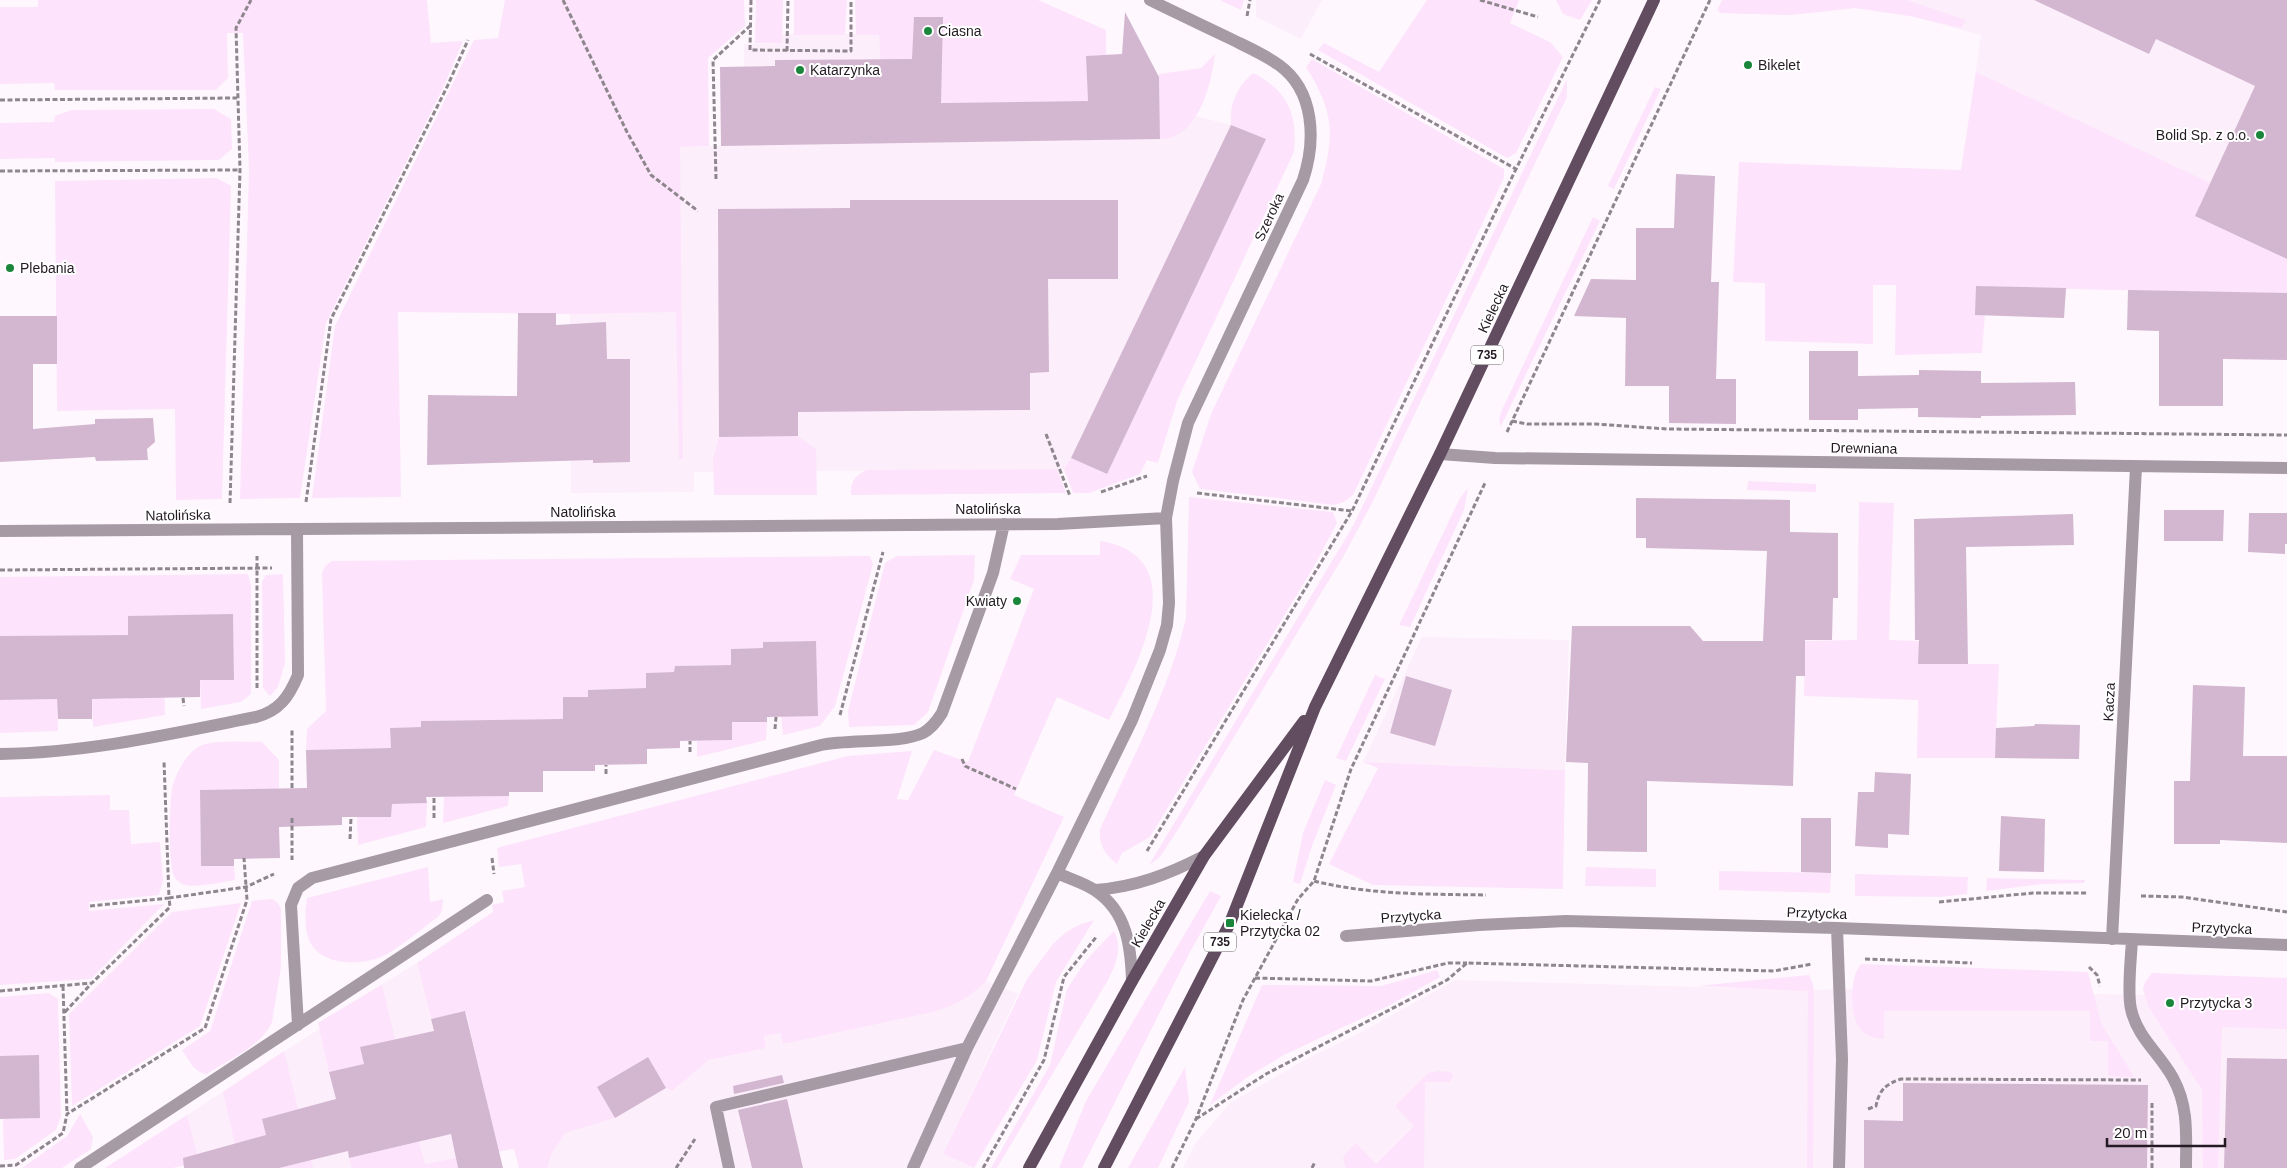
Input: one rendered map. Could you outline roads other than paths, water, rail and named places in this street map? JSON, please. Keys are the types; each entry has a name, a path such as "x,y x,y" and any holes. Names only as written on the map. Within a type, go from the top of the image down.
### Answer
{"main road":[{"name":"Kielecka","path":"1104,1168 1230,923 1315,707 1440,454 1654,0"},
{"name":"Kielecka","path":"1029,1168 1132,981 1204,856 1315,707"}],"street":[{"name":"Szeroka","path":"913,1168 967,1048 1057,873 1132,720 1160,650 1167,625 1168,603 1166,518 1173,481 1188,423 1303,180 1312,146 1312,128 1309,113 1300,92 1280,65 1246,46 1150,0"},
{"name":"Drewniana","path":"1440,454 1496,458 2287,468"},
{"name":"Kacza","path":"2112,939 2136,467"},
{"name":"Natolińska","path":"0,531 1004,524 1093,523 1166,518"},
{"path":"298,1025 291,905 298,888 312,878 821,745 848,741 910,737 924,733 935,725 942,713 994,573 1004,524"},
{"path":"0,754 78,750 162,736 256,717 269,713 282,704 292,690 298,675 296,528"},
{"path":"1095,890 1126,886 1170,874 1204,856"},
{"path":"1057,873 1095,890 1113,908 1125,928 1131,949 1132,981"},
{"path":"80,1168 487,900"},
{"name":"Przytycka","path":"1346,936 1479,925 1566,922 1837,928 2287,945"},
{"path":"1837,928 1842,1059 1839,1168"},
{"path":"2132,940 2130,1008 2136,1025 2172,1076 2182,1097 2186,1115 2186,1168"},
{"path":"728,1168 716,1108 967,1048"}],"place":[{"name":"Ciasna","path":"928,31"},
{"name":"Bikelet","path":"1748,65"},
{"name":"Katarzynka","path":"800,70"},
{"name":"Bolid Sp. z o.o.","path":"2260,135"},
{"name":"Plebania","path":"10,268"},
{"name":"Kwiaty","path":"1017,601"},
{"name":"Kielecka / Przytycka 02","path":"1230,923"},
{"name":"Przytycka 3","path":"2170,1003"}]}
